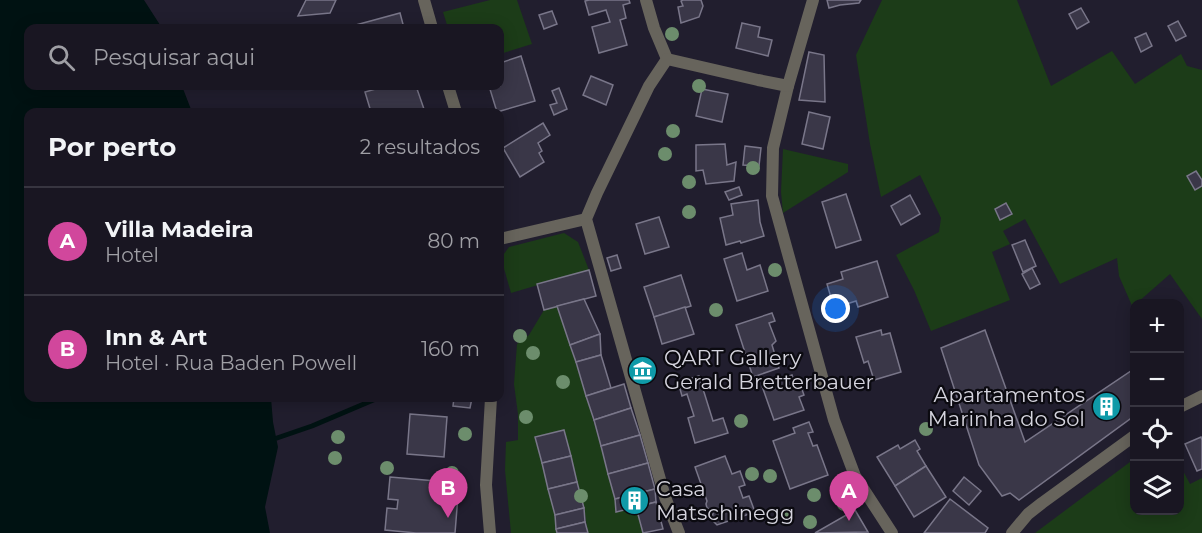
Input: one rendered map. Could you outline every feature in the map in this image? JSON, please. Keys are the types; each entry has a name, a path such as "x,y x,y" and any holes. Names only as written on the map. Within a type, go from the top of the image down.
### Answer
{"street":[{"path":"424,0 431,24"},
{"path":"646,0 654,28 668,59"},
{"path":"813,0 773,148 772,196 834,420 855,476 892,533"},
{"path":"668,59 788,86"},
{"path":"668,59 649,86 586,219 665,497 679,533"},
{"path":"449,90 455,108"},
{"path":"504,238 586,219"},
{"path":"1184,404 1201,396"},
{"path":"490,533 486,484 491,402"},
{"path":"1012,533 1028,514 1130,439"}],"green space":[{"path":"490,0 517,0 532,44 504,53 504,24 447,24 443,12"},
{"path":"882,0 1017,0 1051,86 1112,51 1135,84 1181,54 1187,66 1202,70 1202,319 1170,274 1142,299 1130,299 1130,301 1119,276 1117,258 1060,284 1025,219 1003,231 1010,244 992,252 1010,300 931,331 896,255 939,232 941,218 920,175 881,197 856,55"},
{"path":"783,149 848,164 848,172 783,213 781,192"},
{"path":"564,233 578,242 589,270 511,293 504,268 504,254 509,247"},
{"path":"557,306 595,426 615,499 616,512 636,507 643,533 588,533 564,430 535,437 555,515 557,533 511,533 505,470 506,442 518,440 518,414 514,384 517,344 529,335 544,310"},
{"path":"1130,462 1130,515 1184,515 1184,473 1190,484 1202,478 1202,533 1035,533"}],"shaded area":[{"path":"0,0 144,0 159,24 24,24 24,90 184,90 190,108 24,108 24,402 271,402 278,447 265,507 270,533 0,533"}],"building":[{"path":"306,0 336,0 330,13 298,16"},
{"path":"629,0 630,3 623,5 626,18 620,20 627,45 599,53 592,27 610,22 606,10 589,15 585,1"},
{"path":"701,0 703,6 699,17 681,23 678,7 683,6 681,1"},
{"path":"827,0 861,0 859,3 829,8"},
{"path":"1081,8 1089,22 1077,29 1069,14"},
{"path":"552,11 557,24 544,29 539,15"},
{"path":"400,13 403,24 359,24"},
{"path":"1178,21 1186,36 1176,41 1168,26"},
{"path":"742,23 760,27 758,37 772,40 768,56 736,48"},
{"path":"1146,33 1152,46 1141,52 1135,38"},
{"path":"809,52 824,55 825,102 799,100"},
{"path":"521,56 535,101 504,110 504,108 496,108 490,90 504,90 504,62"},
{"path":"591,76 613,85 606,105 583,95"},
{"path":"559,88 567,109 554,115 550,105 557,103 552,91"},
{"path":"702,89 728,94 722,122 696,116"},
{"path":"417,90 424,108 370,108 365,92"},
{"path":"809,112 830,117 823,149 802,144"},
{"path":"543,123 550,135 538,143 542,151 539,153 544,162 520,177 504,147"},
{"path":"725,144 727,165 736,162 734,181 706,184 703,170 696,171 696,145"},
{"path":"745,146 761,148 759,166 743,165"},
{"path":"1196,171 1202,180 1202,186 1195,190 1187,176"},
{"path":"739,187 742,195 729,200 725,192"},
{"path":"846,194 861,240 836,248 822,202"},
{"path":"910,195 920,214 901,225 891,206"},
{"path":"758,200 764,236 726,245 720,218 733,215 731,204"},
{"path":"1006,203 1012,214 1000,220 995,209"},
{"path":"659,217 669,247 645,254 636,224"},
{"path":"1025,240 1036,266 1023,272 1012,245"},
{"path":"742,253 747,270 760,265 768,291 737,301 724,259"},
{"path":"617,255 621,268 611,271 607,258"},
{"path":"877,261 888,297 858,307 856,301 834,308 827,284 843,279 841,272"},
{"path":"1032,268 1040,284 1030,289 1022,274"},
{"path":"589,270 596,296 544,310 537,284"},
{"path":"681,275 691,306 654,317 644,287"},
{"path":"584,299 600,334 570,345 557,306"},
{"path":"685,307 694,334 662,344 654,317"},
{"path":"772,313 775,321 769,323 776,341 772,345 779,368 753,377 736,325"},
{"path":"881,330 882,335 890,333 901,372 874,380 868,361 864,363 856,337"},
{"name":"Apartamentos Marinha do Sol","path":"985,330 1025,442 1130,372 1130,419 1019,500 1010,493 1002,496 979,465 941,348"},
{"path":"600,334 601,355 576,362 570,345"},
{"path":"601,355 611,388 586,396 576,362"},
{"path":"792,375 797,388 801,387 804,395 799,397 804,410 774,420 762,386"},
{"path":"699,376 713,421 723,418 728,433 695,443 688,418 694,416 687,394 682,396 678,382"},
{"path":"624,384 631,408 594,420 586,396"},
{"path":"454,402 471,402 470,408 453,406"},
{"path":"631,408 640,435 601,446 594,420"},
{"path":"410,414 447,417 444,457 407,454"},
{"path":"809,422 813,432 808,433 813,446 817,445 828,475 790,489 773,441 795,433 793,428"},
{"path":"564,430 571,456 542,463 535,437"},
{"path":"640,435 648,463 608,474 601,446"},
{"path":"1201,437 1202,469 1197,471 1185,444"},
{"path":"915,440 920,449 917,451 926,466 895,486 877,457 898,445 900,449"},
{"path":"571,456 577,482 548,489 542,463"},
{"path":"725,456 732,474 740,471 745,485 739,487 743,498 749,496 755,512 717,525 712,520 712,510 707,508 707,501 695,467"},
{"path":"648,463 655,489 615,499 608,474"},
{"path":"926,466 946,497 914,517 895,486"},
{"path":"390,477 459,483 455,533 385,530 387,508 397,509 398,500 388,499"},
{"path":"964,477 981,491 969,505 953,491"},
{"path":"577,482 584,508 555,515 548,489"},
{"name":"Casa Matschinegg","path":"655,489 656,502 616,512 615,499"},
{"path":"950,499 988,528 985,533 924,533"},
{"path":"656,502 663,529 643,533 636,507"},
{"path":"584,508 585,522 556,529 555,515"},
{"path":"855,510 868,532 815,533"},
{"path":"585,522 588,533 557,533 556,529"}],"waterway":[{"path":"277,438 369,402"}],"place":[{"name":"QART Gallery Gerald Bretterbauer","path":"643,370"},
{"name":"Apartamentos Marinha do Sol","path":"1106,407"},
{"name":"Casa Matschinegg","path":"635,501"},
{"name":"Inn & Art","path":"448,518"},
{"name":"Villa Madeira","path":"849,521"}]}
